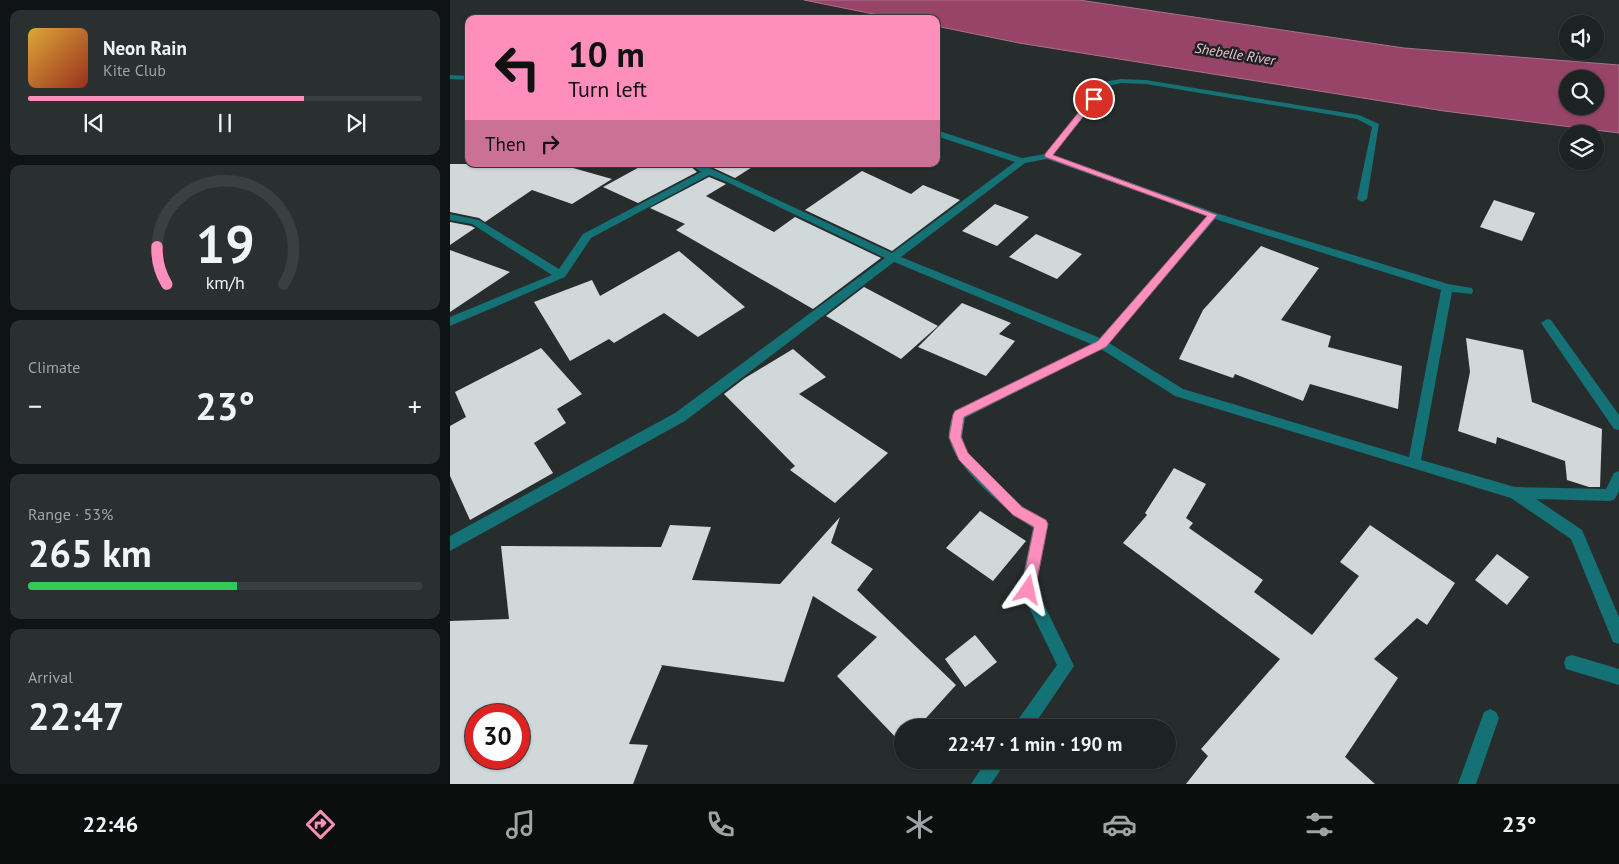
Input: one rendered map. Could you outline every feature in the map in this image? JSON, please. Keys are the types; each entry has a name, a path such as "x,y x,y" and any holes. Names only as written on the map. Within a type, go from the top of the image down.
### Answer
{"street":[{"path":"450,77 465,78"},
{"path":"1048,156 1105,84 1121,81 1146,82 1359,116 1376,126 1362,199"},
{"path":"940,134 1022,161"},
{"path":"450,544 680,417 1022,161 1048,156 1213,215 1447,288 1468,291"},
{"path":"700,167 894,258 1102,344 1179,393 1515,493 1610,495 1619,477"},
{"path":"450,322 561,274 587,236 708,172"},
{"path":"1028,719 1066,666 1028,590 1041,524 1018,511 963,457 955,437 959,415 1102,344 1213,215"},
{"path":"450,217 475,222 561,274"},
{"path":"1414,464 1447,288"},
{"path":"1547,323 1619,425"},
{"path":"1515,493 1577,536 1619,636"},
{"path":"1572,663 1619,678"},
{"path":"1467,784 1490,718"},
{"path":"980,784 991,769"}],"water":[{"name":"Shebelle River","path":"804,0 1079,0 1404,48 1619,65 1619,133 1604,131 1604,125 1559,125 1444,111 1019,43 940,27 940,15 878,15"}],"building":[{"path":"450,164 465,164 465,167 570,167 612,179 572,204 532,190 485,222 479,218 450,212"},
{"path":"640,167 691,167 697,172 638,203 603,187"},
{"path":"711,167 752,167 735,178"},
{"path":"862,171 911,194 923,185 960,200 892,251 805,210"},
{"path":"709,177 726,184 706,196 774,232 795,217 881,258 813,309 676,230 685,224 650,208"},
{"path":"1494,200 1535,213 1522,241 1480,227"},
{"path":"995,204 1029,217 997,246 962,231"},
{"path":"450,222 471,226 475,228 450,245"},
{"path":"1036,234 1082,254 1057,279 1009,257"},
{"path":"1261,246 1319,268 1281,320 1331,336 1328,347 1402,366 1398,409 1310,384 1303,401 1235,374 1233,378 1179,359 1203,310"},
{"path":"450,250 510,272 450,312"},
{"path":"679,251 745,307 698,337 664,313 614,343 609,339 570,361 534,302 592,280 600,296"},
{"path":"864,287 938,326 901,359 826,316"},
{"path":"962,303 1011,323 999,334 1015,341 986,376 918,347"},
{"path":"1466,338 1523,350 1532,402 1602,429 1600,487 1589,487 1567,480 1565,461 1497,437 1496,444 1458,431 1470,372"},
{"path":"541,348 582,394 557,409 566,423 534,443 553,473 470,520 450,476 450,426 466,417 455,392"},
{"path":"793,349 826,377 799,394 888,453 835,503 790,470 795,466 724,394 745,378"},
{"path":"1174,468 1206,484 1186,518 1193,523 1189,528 1263,580 1254,592 1312,635 1359,576 1340,562 1370,525 1455,583 1427,625 1417,618 1374,659 1398,678 1345,757 1375,784 1186,784 1208,756 1201,749 1280,659 1123,543 1147,515 1145,513"},
{"path":"980,511 1026,541 993,581 946,548"},
{"path":"840,517 831,543 873,569 857,590 956,685 925,719 894,719 894,736 837,676 877,637 813,596 784,682 661,665 629,744 648,745 633,784 450,784 450,621 509,619 501,546 661,547 670,525 711,527 692,580 780,584"},
{"path":"1497,554 1529,577 1507,605 1475,580"},
{"path":"975,635 997,662 965,687 945,659"}],"route":[{"path":"1028,590 1041,524 1018,511 963,457 955,437 959,415 1102,344 1213,215 1048,156 1094,99"}]}
